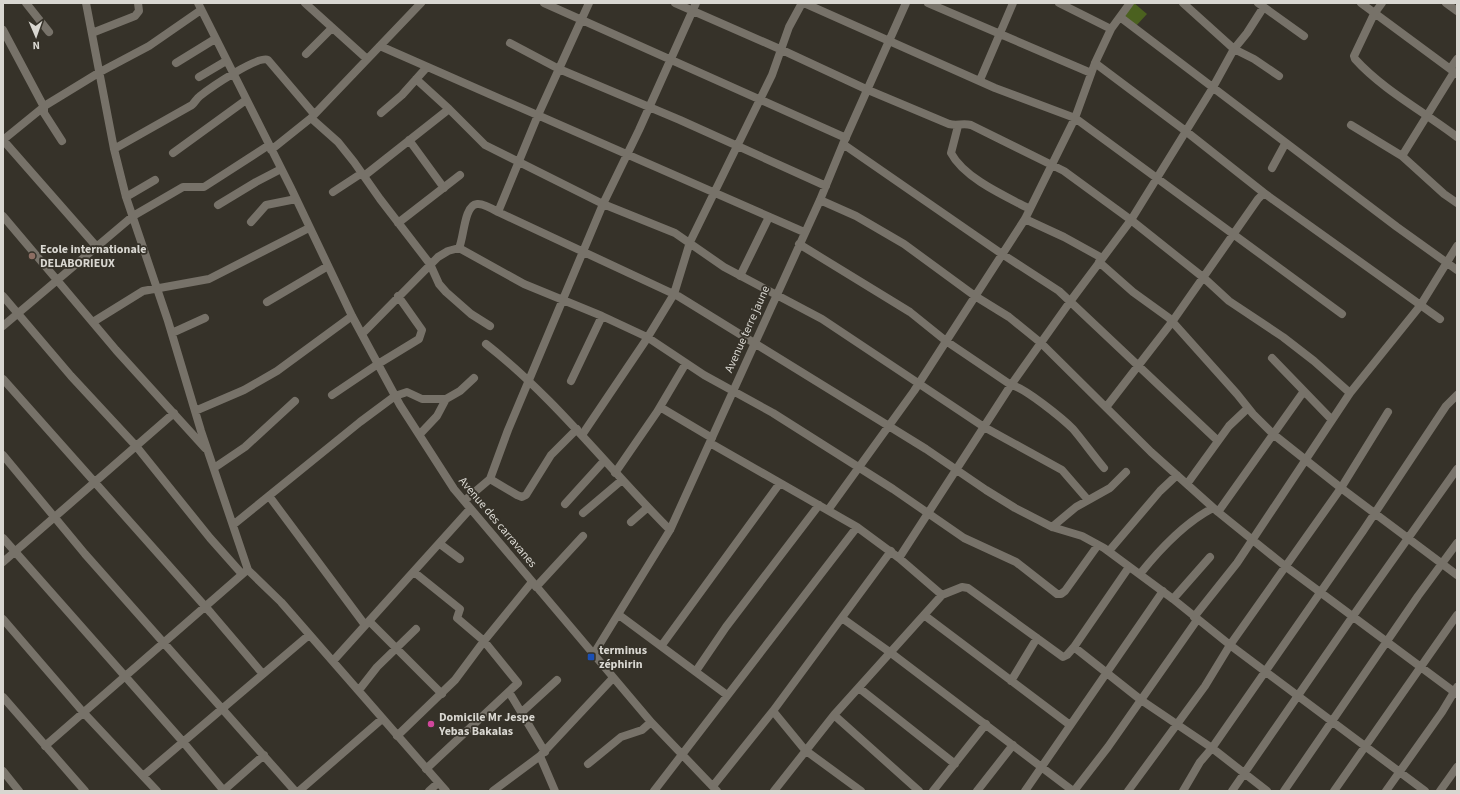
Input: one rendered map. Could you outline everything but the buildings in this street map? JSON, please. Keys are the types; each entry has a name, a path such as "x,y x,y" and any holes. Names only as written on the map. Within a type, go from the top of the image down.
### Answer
{"street":[{"path":"26,3 49,32"},
{"path":"86,3 114,149 126,197 172,333 208,451 234,525 245,572"},
{"path":"92,33 135,16 139,11 138,3"},
{"path":"306,3 367,60"},
{"path":"3,326 133,216 183,187 204,187 270,148 312,116 421,3"},
{"path":"544,3 581,21 671,59 844,141 1002,254 1059,291 1218,441"},
{"path":"498,212 517,162 589,3"},
{"path":"675,3 694,7 868,90 958,126 964,123 971,125 1052,164 1064,171 1131,220 1204,278 1229,301 1283,337 1314,361 1350,393"},
{"path":"490,479 517,495 522,497 526,495 551,455 580,432 647,337 674,294 690,242 759,100 782,50 789,27 803,3 980,80 1075,118 1342,314"},
{"name":"Avenue terre jaune","path":"593,655 670,530 804,232 820,200 844,141 891,41 906,3"},
{"path":"928,3 1001,33 1091,73"},
{"path":"980,80 1013,3"},
{"path":"1059,3 1111,29"},
{"path":"828,510 889,427 919,383 1025,219 1075,118 1095,62 1111,29 1130,3"},
{"path":"1183,3 1234,49 1254,59 1279,76"},
{"path":"1361,3 1454,72"},
{"path":"1382,3 1374,14 1354,56 1354,59 1396,94 1428,114 1457,136"},
{"path":"1446,3 1457,11"},
{"path":"899,558 1011,384 1070,301 1131,220 1212,89 1234,49 1247,33 1261,5 1304,36"},
{"path":"96,246 4,143 44,107 100,72 149,46 199,6"},
{"name":"Avenue des carravanes","path":"199,6 296,199 352,316 395,396 454,489 651,722 715,789"},
{"path":"464,501 490,479 508,430 603,204 649,108 694,7"},
{"path":"1120,17 1285,144 1457,270"},
{"path":"306,54 332,28"},
{"path":"3,30 44,107 44,112 62,141"},
{"path":"176,63 215,39"},
{"path":"510,43 559,69 680,120 826,186"},
{"path":"380,46 804,232"},
{"path":"114,149 192,105 199,96 233,74 262,59 268,60 312,116 338,142 363,174 398,224 430,264 439,284 454,300 490,326"},
{"path":"1402,156 1454,72 1457,59"},
{"path":"199,77 226,61"},
{"path":"1095,62 1186,131 1264,193 1440,319"},
{"path":"381,113 427,67"},
{"path":"416,79 449,109 484,146 603,204 674,233 740,276 775,296 795,303 822,319 984,427 1062,470 1088,500"},
{"path":"173,152 246,100"},
{"path":"333,192 363,174 449,109"},
{"path":"1351,125 1402,156 1444,194 1457,203"},
{"path":"958,126 951,153 957,162 978,179 1005,196 1030,208"},
{"path":"409,140 444,188"},
{"path":"1272,168 1285,144"},
{"path":"218,205 281,169"},
{"path":"1044,180 1051,175 1064,171"},
{"path":"398,224 460,175"},
{"path":"126,197 155,180"},
{"path":"1106,406 1172,322 1204,278 1233,234 1264,193"},
{"path":"251,222 266,205 296,199"},
{"path":"820,200 856,216 904,244 975,296 1009,317 1041,343 1151,452 1216,510 1285,566 1422,668 1456,691 1386,791"},
{"path":"459,248 463,240 464,221 468,212 474,205 480,204 674,294 956,469 997,497 1052,527 1082,536 1110,551 1264,671 1425,791"},
{"path":"3,216 93,322 208,451"},
{"path":"740,276 769,217"},
{"path":"1025,219 1064,237 1101,260 1133,292 1164,314 1172,322 1273,434 1341,488 1457,575"},
{"path":"93,322 143,291 157,287 208,279 309,228"},
{"path":"799,244 910,312 946,342 1029,394 1072,428 1104,468"},
{"path":"842,618 986,724 1073,791 1141,700 1196,618 1237,563 1350,393 1420,306 1457,246"},
{"path":"362,334 430,264 448,251 459,248 524,284 602,316 647,337 732,392 773,413 928,512 964,538 1016,562 1059,594 1065,591 1098,544"},
{"path":"267,302 328,266"},
{"path":"3,296 71,376 136,446 210,538 245,572 281,602 446,791"},
{"path":"332,395 422,336 422,330 398,296"},
{"path":"195,411 244,390 277,371 352,316"},
{"path":"570,381 602,316"},
{"path":"172,333 204,318"},
{"path":"486,344 509,362 580,432 647,508 670,530"},
{"path":"1272,358 1332,420"},
{"path":"615,473 660,407 686,363"},
{"path":"234,525 360,422 395,396 407,392 422,399 446,399 460,391 474,378"},
{"path":"3,379 205,606 262,673"},
{"path":"1140,574 1185,526 1197,517 1216,510 1304,391"},
{"path":"1183,791 1200,762 1212,748 1446,406 1457,395"},
{"path":"420,434 437,416 446,399"},
{"path":"214,468 245,447 295,401"},
{"path":"660,407 780,484 857,527 891,551 942,595"},
{"path":"1187,484 1230,426 1248,408"},
{"path":"1128,791 1177,726 1205,686 1230,645 1341,488 1388,412"},
{"path":"3,562 174,413"},
{"path":"3,455 85,554 295,791"},
{"path":"565,504 604,461"},
{"path":"1232,791 1352,616 1457,469"},
{"path":"1052,527 1088,500 1110,488 1126,472"},
{"path":"1110,551 1156,496 1177,475"},
{"path":"583,513 622,480"},
{"path":"662,645 780,484"},
{"path":"269,496 367,623 396,648 442,694"},
{"path":"696,671 726,627 820,505"},
{"path":"631,522 647,508"},
{"path":"333,661 470,509"},
{"path":"654,791 857,527"},
{"path":"397,736 442,694 459,675 484,641 534,584 583,536"},
{"path":"3,538 184,743 223,791 264,755"},
{"path":"1284,791 1457,543"},
{"path":"440,544 460,559"},
{"path":"715,789 891,551"},
{"path":"1173,599 1210,557"},
{"path":"774,791 834,715 942,595 962,587 968,588 1063,657 1067,655 1074,647 1129,566"},
{"path":"45,746 245,572"},
{"path":"414,572 460,609 457,618 484,641 517,681 517,685 426,768"},
{"path":"1025,791 1163,591"},
{"path":"619,615 662,645 727,695"},
{"path":"924,615 1070,725"},
{"path":"1334,791 1364,746 1422,668 1457,615"},
{"path":"3,619 83,712 157,791"},
{"path":"359,690 396,648 416,629"},
{"path":"143,776 184,743 262,673 309,635"},
{"path":"1011,681 1037,638"},
{"path":"1074,647 1141,700 1177,726 1212,748 1267,791"},
{"path":"493,791 542,754 613,678"},
{"path":"522,712 557,680"},
{"path":"859,688 955,764"},
{"path":"509,692 522,712 542,754 555,791"},
{"path":"3,697 85,791"},
{"path":"773,711 805,750 861,791"},
{"path":"834,715 919,791"},
{"path":"299,791 382,719"},
{"path":"588,764 621,737 642,730 651,722"},
{"path":"933,791 986,724"},
{"path":"977,791 1013,745"},
{"path":"1440,791 1457,767"},
{"path":"3,771 19,791"},
{"path":"429,791 438,783"}],"green space":[{"path":"1134,3 1147,14 1135,27 1122,15"}],"place":[{"name":"Ecole internationale DELABORIEUX","path":"32,256"},
{"name":"terminus zéphirin","path":"591,657"},
{"name":"Domicile Mr Jespe Yebas Bakalas","path":"431,724"}]}
